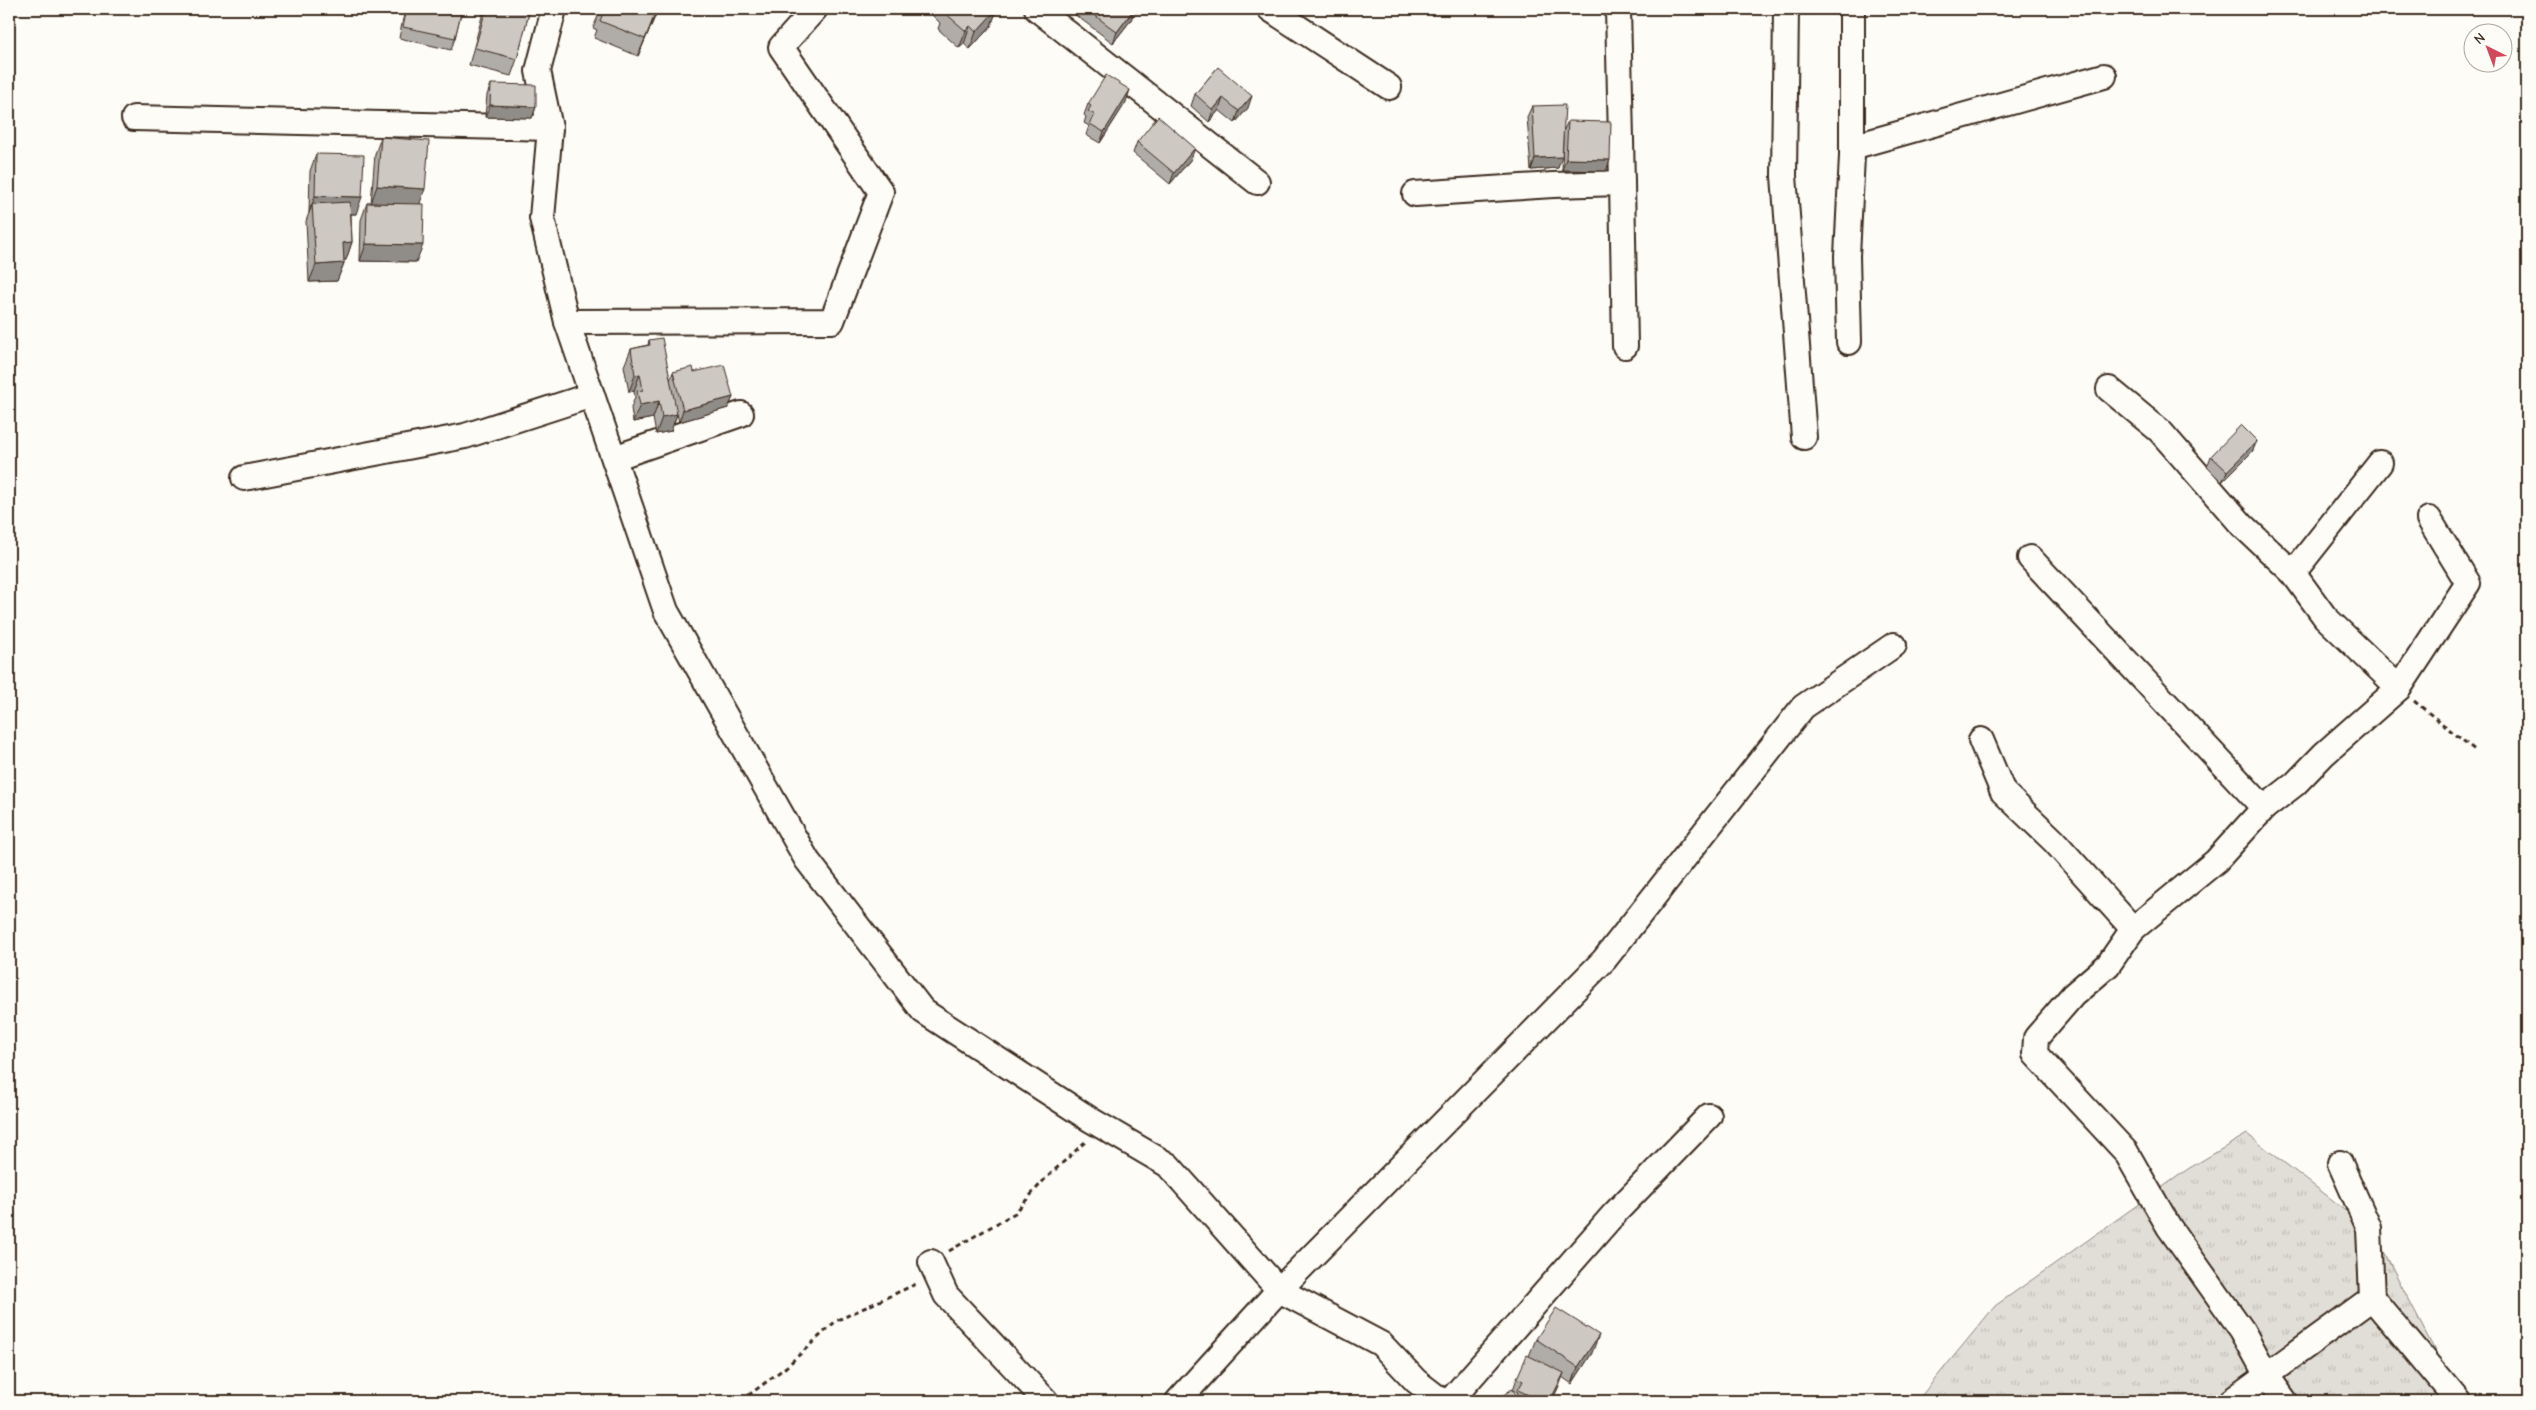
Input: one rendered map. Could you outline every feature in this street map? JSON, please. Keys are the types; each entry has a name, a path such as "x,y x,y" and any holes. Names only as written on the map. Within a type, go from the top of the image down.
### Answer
{"street":[{"path":"554,9 538,71 550,128 542,218 567,322 671,619 807,860 923,1011 1091,1120 1168,1165 1279,1290 1381,1344 1416,1381 1442,1401"},
{"path":"567,322 832,321 881,192 781,47 814,9"},
{"path":"1037,9 1257,182"},
{"path":"1270,9 1389,87"},
{"path":"1618,9 1625,346"},
{"path":"1786,9 1784,176 1804,437"},
{"path":"1849,342 1847,256 1852,147 1852,9"},
{"path":"1852,147 2104,76"},
{"path":"134,118 550,128"},
{"path":"1415,194 1553,185 1622,183"},
{"path":"2108,388 2160,431 2242,525 2293,573 2326,617 2399,688"},
{"path":"244,478 465,436 592,395"},
{"path":"614,458 741,414"},
{"path":"2293,573 2380,462"},
{"path":"2285,1401 2267,1376 2242,1330 2169,1227 2126,1152 2035,1054 2036,1038 2073,995 2108,965 2133,929 2216,862 2264,808 2295,784 2324,754 2399,688 2468,584 2429,519"},
{"path":"2030,558 2264,808"},
{"path":"1178,1401 1279,1290 1604,960 1803,708 1894,645"},
{"path":"1981,740 2003,792 2054,841 2133,929"},
{"path":"1450,1401 1614,1214 1709,1116"},
{"path":"2340,1163 2369,1228 2372,1298 2458,1401"},
{"path":"931,1262 946,1295 1046,1401"},
{"path":"2231,1401 2372,1298"}],"path":[{"path":"2399,688 2476,751"}],"green space":[{"path":"2247,1134 2374,1232 2434,1349 2443,1401 1917,1401 1995,1306 2188,1169"}],"building":[{"path":"407,9 462,9 455,38 403,27"},
{"path":"486,9 530,9 517,59 475,48"},
{"path":"601,9 657,9 645,39 600,21 603,13 600,11"},
{"path":"947,9 997,9 976,32 970,26 966,31 944,12"},
{"path":"1086,9 1134,9 1117,32"},
{"path":"1218,67 1252,96 1239,111 1223,98 1213,110 1195,94"},
{"path":"1106,75 1130,90 1104,132 1090,124 1095,115 1088,111 1091,106 1088,104"},
{"path":"491,84 536,85 536,107 490,105"},
{"path":"1565,105 1562,157 1535,158 1532,106"},
{"path":"1158,116 1195,148 1174,173 1137,142"},
{"path":"1568,121 1611,122 1610,160 1566,159"},
{"path":"381,137 429,141 425,189 377,186"},
{"path":"316,154 364,155 362,197 315,196"},
{"path":"350,202 352,242 343,243 344,263 316,265 312,204"},
{"path":"367,203 424,204 423,245 366,244"},
{"path":"662,338 677,414 662,417 659,401 640,405 637,391 643,390 640,374 635,375 631,349 650,345 649,340"},
{"path":"724,365 733,397 683,410 673,372 693,367 694,372"},
{"path":"2241,425 2257,441 2227,471 2211,456"},
{"path":"1556,1308 1599,1335 1578,1367 1536,1339"},
{"path":"1527,1355 1564,1373 1550,1401 1541,1401 1518,1390 1523,1381 1517,1378"},
{"path":"1512,1389 1521,1401 1495,1401"}]}
